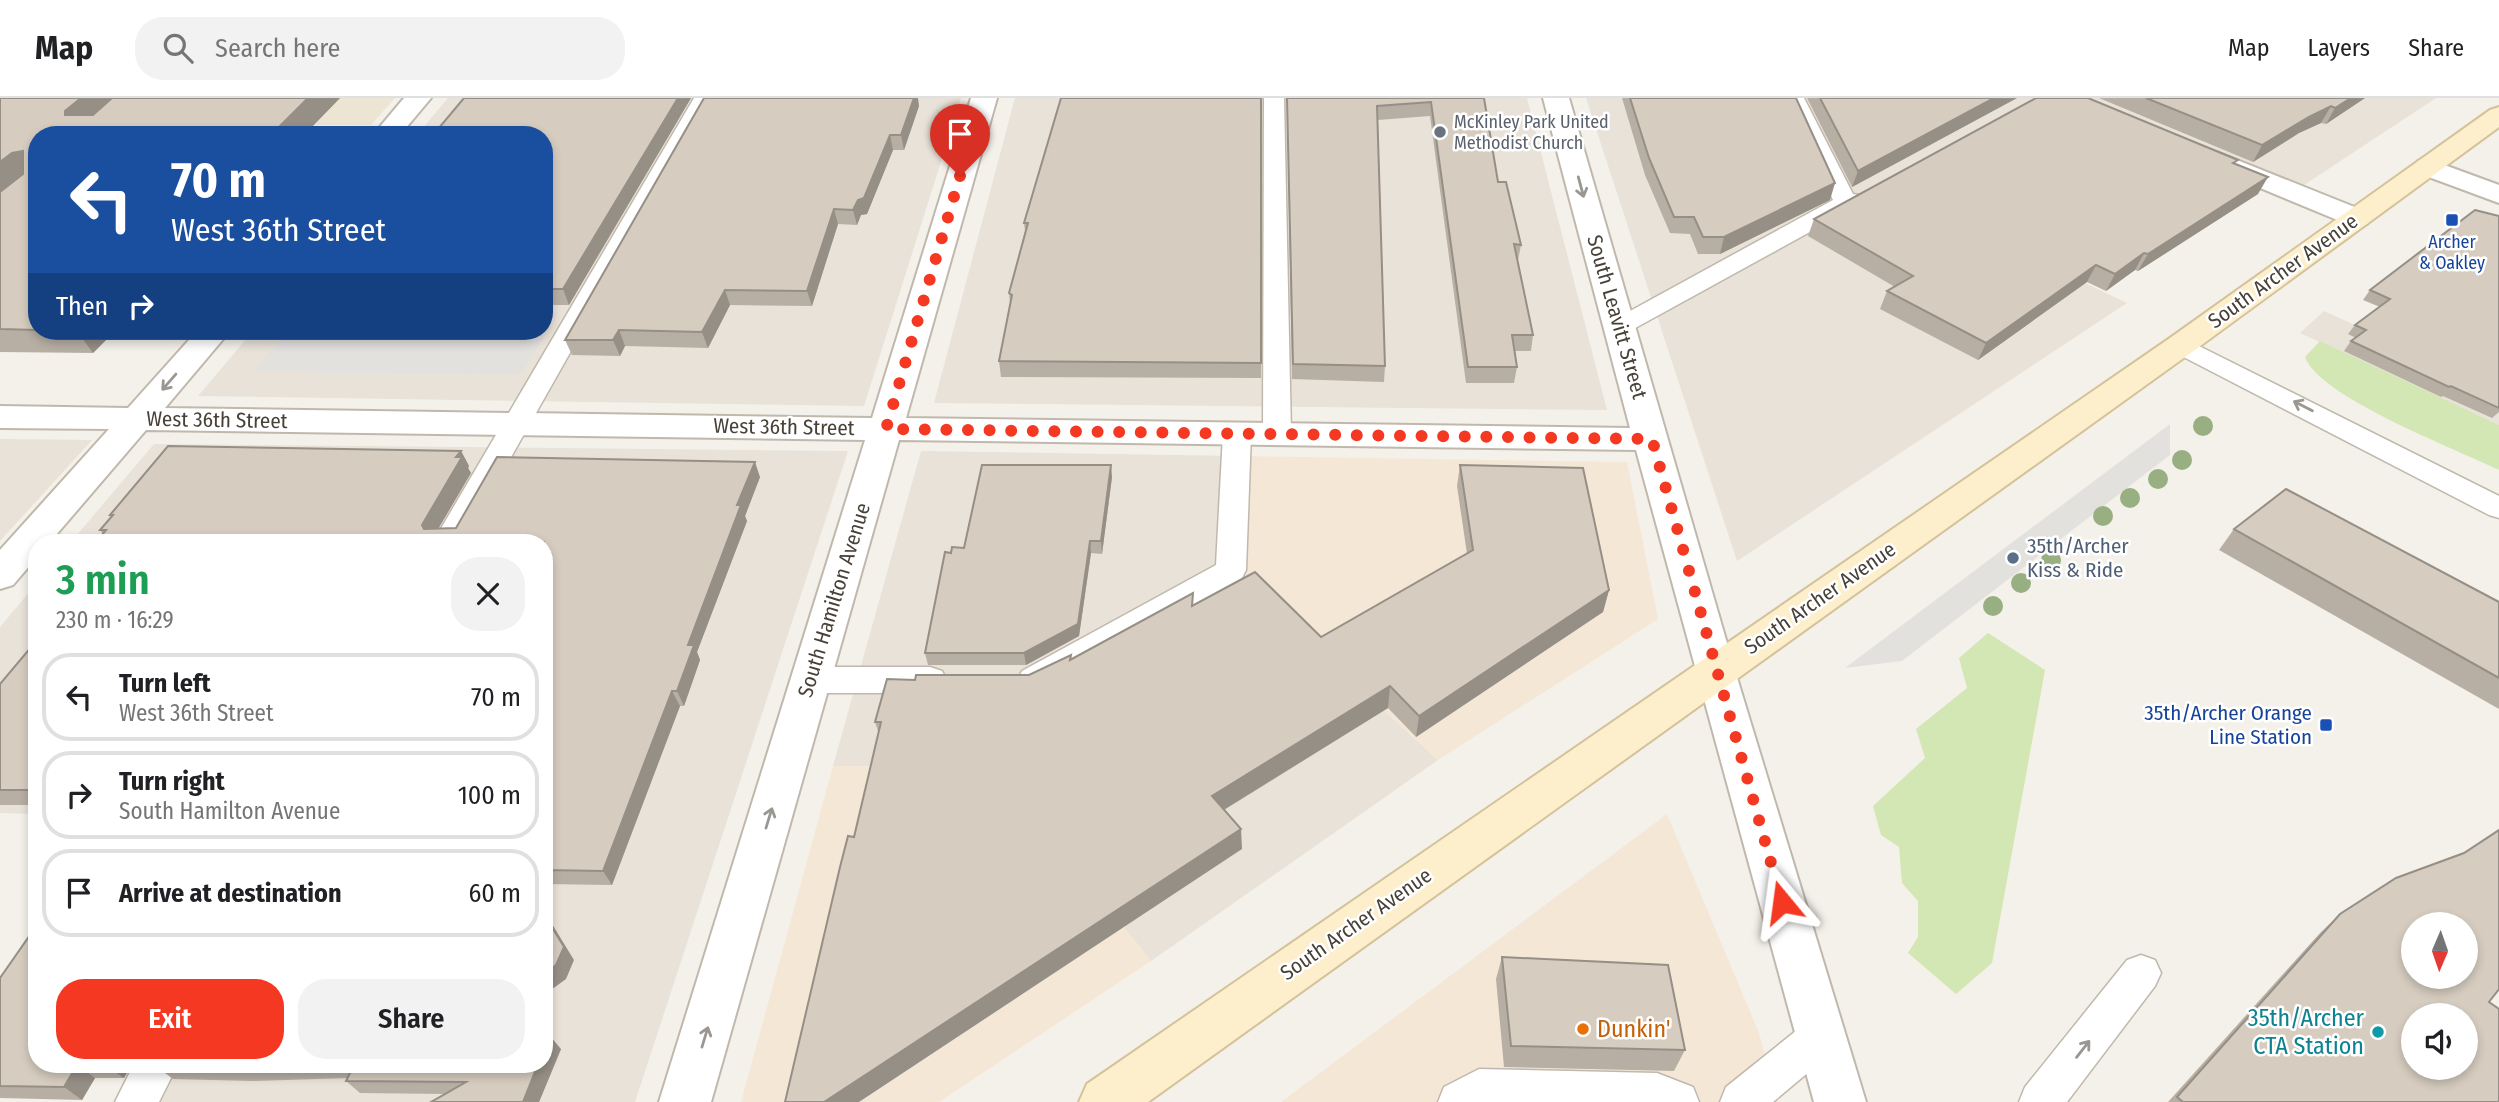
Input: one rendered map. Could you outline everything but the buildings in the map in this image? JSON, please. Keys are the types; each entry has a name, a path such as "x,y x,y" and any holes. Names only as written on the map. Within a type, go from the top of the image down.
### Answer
{"main road":[{"name":"South Archer Avenue","path":"1105,1102 2181,345 2499,115"}],"street":[{"path":"394,126 418,98"},
{"name":"South Hamilton Avenue","path":"685,1102 984,98"},
{"name":"South Leavitt Street","path":"1556,98 1715,671 1840,1102"},
{"path":"2194,150 2357,218"},
{"path":"2428,167 2499,195"},
{"path":"36,534 206,340"},
{"name":"West 36th Street","path":"0,417 1652,439"},
{"path":"0,575 28,543"}],"lane":[{"path":"452,534 704,98"},
{"path":"1274,98 1277,434"},
{"path":"1794,98 1846,203"},
{"path":"1619,327 1868,191"},
{"path":"2181,345 2499,508"},
{"path":"1005,681 1031,681 1231,570 1237,434"},
{"path":"810,680 966,681"},
{"path":"2040,1102 2141,973"},
{"path":"1741,1102 1821,1036"},
{"path":"136,1102 152,1073"},
{"path":"1460,1102 1479,1088 1657,1093 1678,1102"}],"shaded area":[{"path":"135,98 395,98 371,125 105,124"},
{"path":"448,98 961,98 864,406 198,396 245,340 553,340 553,126 425,126"},
{"path":"1015,98 1527,98 1607,410 934,403"},
{"path":"1586,98 2037,98 1880,185 2127,303 1737,561"},
{"path":"2086,98 2436,98 2301,187"},
{"path":"2324,311 2499,391 2499,425 2300,333"},
{"path":"280,340 541,340 521,374 253,372"},
{"name":"35th/Archer Kiss & Ride","path":"2170,424 2170,455 1902,661 1845,668"},
{"path":"0,439 92,440 0,541"},
{"path":"154,444 848,451 635,1102 136,1102 152,1073 553,1073 553,534 78,534"},
{"path":"921,451 1236,456 1232,571 1438,760 1151,961 997,768 833,766"},
{"path":"1236,456 1627,462 1658,619 1438,760 1231,571"},
{"path":"28,594 28,814 0,813 0,627"},
{"path":"833,766 997,768 1151,961 939,1102 741,1102"},
{"path":"1667,814 1759,1033 1778,1102 1281,1102"}],"green space":[{"path":"2320,341 2499,425 2499,470 2391,421 2335,389 2316,372 2305,357"},
{"path":"1988,633 2045,670 1992,963 1956,994 1908,953 1918,937 1918,901 1902,883 1899,847 1881,835 1873,806 1925,758 1916,729 1967,688 1959,658"}],"place":[{"name":"McKinley Park United Methodist Church","path":"1440,132"},
{"name":"Archer & Oakley","path":"2452,220"},
{"name":"35th/Archer Kiss & Ride","path":"2013,558"},
{"name":"35th/Archer Orange Line Station","path":"2326,725"},
{"name":"Dunkin'","path":"1583,1029"},
{"name":"35th/Archer CTA Station","path":"2378,1032"}],"route":[{"path":"960,176 886,429 1652,439 1782,902"}]}
